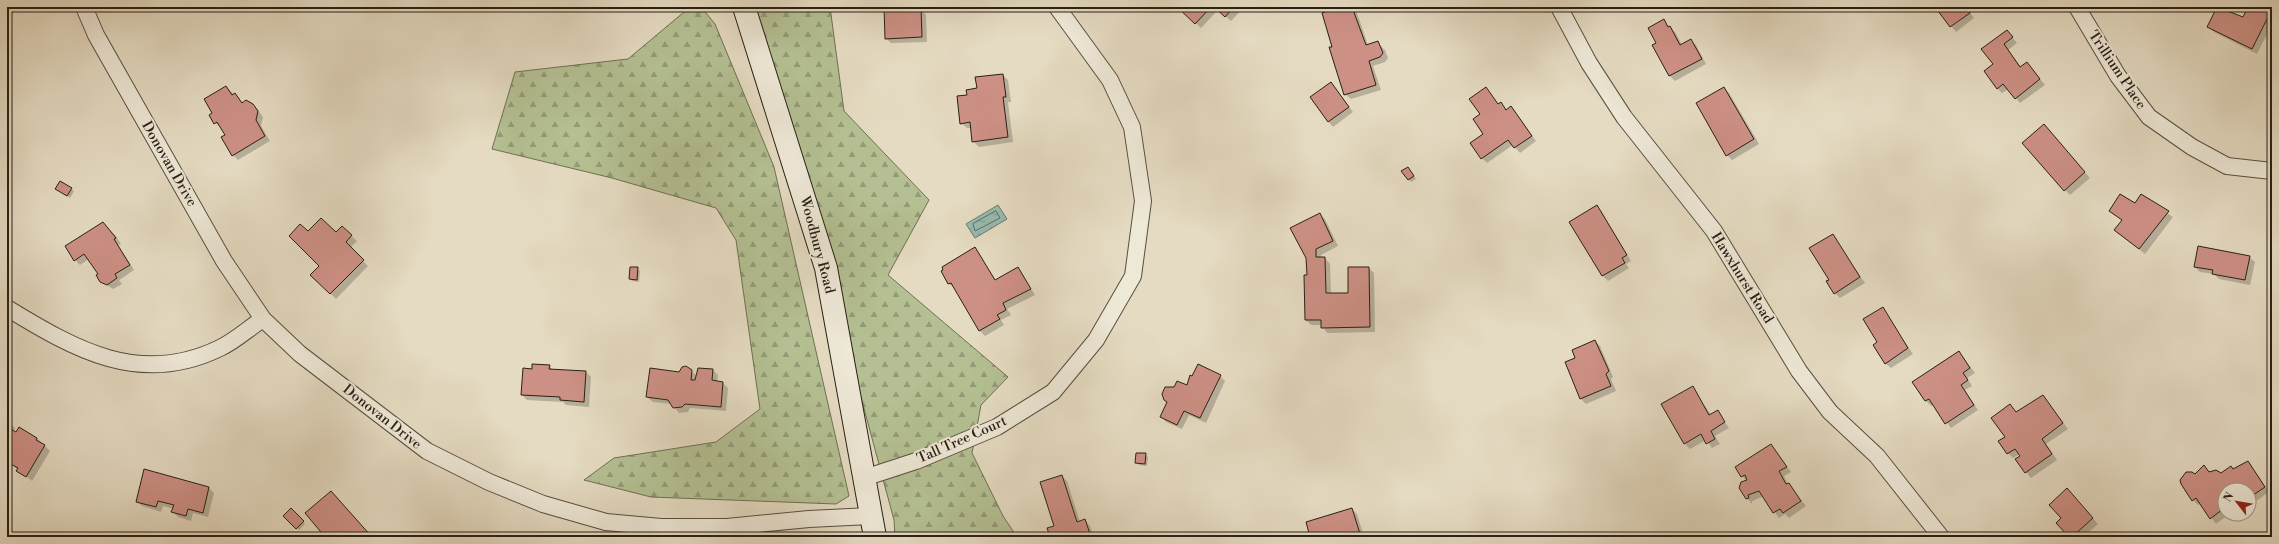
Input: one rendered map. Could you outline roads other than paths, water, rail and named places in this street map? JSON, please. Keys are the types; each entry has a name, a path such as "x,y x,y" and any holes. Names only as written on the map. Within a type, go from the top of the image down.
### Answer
{"main road":[{"name":"Woodbury Road","path":"744,7 826,268 875,537"}],"street":[{"name":"Donovan Drive","path":"84,7 96,35 220,254 263,319 300,354 427,451 489,482 543,504 606,522 661,527 728,527 809,519 870,516"},
{"name":"Tall Tree Court","path":"864,478 916,461 997,427 1053,392 1096,340 1133,276 1143,201 1132,127 1110,80 1057,7"},
{"name":"Hawxhurst Road","path":"1559,7 1589,63 1624,118 1714,231 1799,371 1830,412 1877,456 1941,537"},
{"name":"Trillium Place","path":"2077,7 2118,76 2150,117 2192,147 2227,166 2272,171"},
{"path":"7,308 77,348 128,364 176,363 221,348 263,319"}],"water":[{"path":"998,205 1007,219 975,238 966,224"}]}
